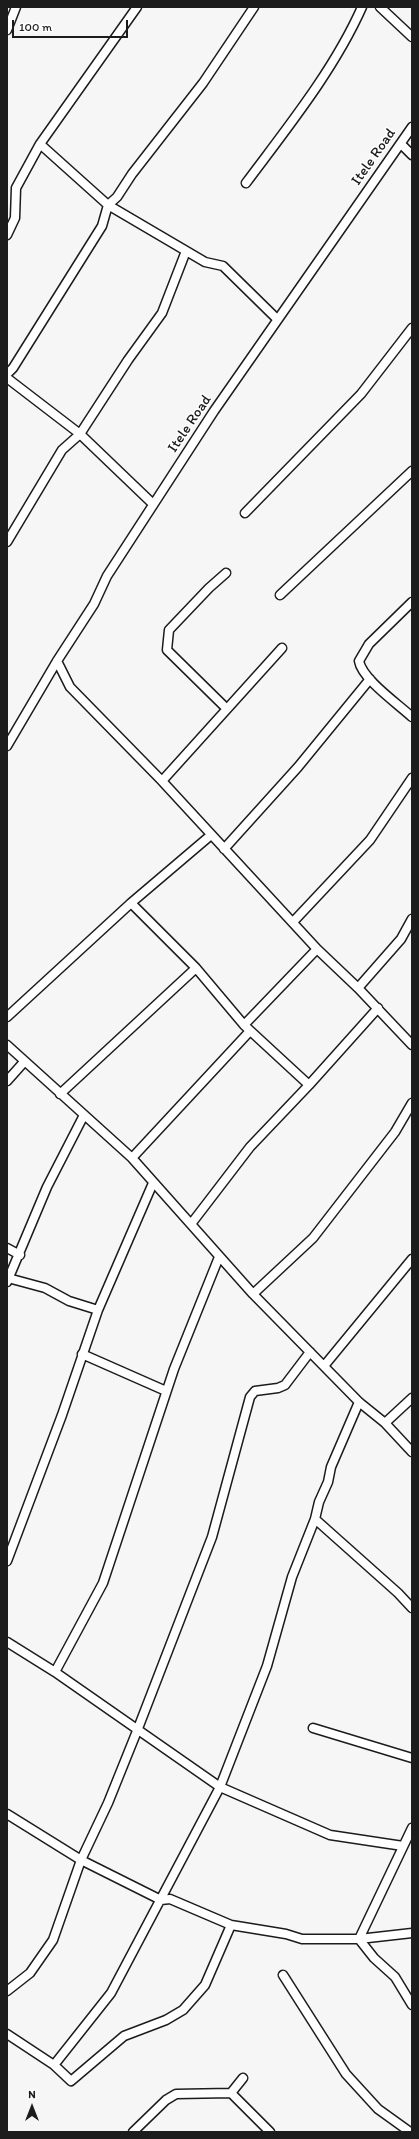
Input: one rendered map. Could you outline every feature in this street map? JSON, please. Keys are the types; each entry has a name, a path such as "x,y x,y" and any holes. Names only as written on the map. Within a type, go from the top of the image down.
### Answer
{"street":[{"path":"7,30 16,7"},
{"path":"7,235 15,218 16,188 40,144 137,7"},
{"path":"7,374 13,368 102,226 108,205 117,197 132,174 203,83 254,7"},
{"path":"246,183 332,63 354,26 362,7"},
{"path":"380,7 412,36"},
{"name":"Itele Road","path":"7,746 153,504 214,411 412,127"},
{"path":"40,144 108,205 205,262 223,266 277,320"},
{"path":"401,144 412,155"},
{"path":"7,542 62,450 80,434 128,360 162,314 186,251"},
{"path":"245,513 361,394 412,328"},
{"path":"7,378 80,434 153,504"},
{"path":"280,595 412,471"},
{"path":"226,573 169,630 167,650 227,709"},
{"path":"412,602 369,644 359,660 360,668 370,679 412,717"},
{"path":"162,781 282,648"},
{"path":"57,661 70,687 162,781 317,949 378,1008 412,1045"},
{"path":"224,849 298,767 370,679"},
{"path":"293,922 370,840 412,778"},
{"path":"7,1017 132,903 211,835"},
{"path":"132,903 196,968 247,1028 309,1085"},
{"path":"358,988 401,939 412,920"},
{"path":"132,1158 317,949"},
{"path":"60,1094 196,968"},
{"path":"191,1224 250,1147 309,1085 378,1008"},
{"path":"7,1045 24,1062 132,1158 253,1294 360,1402 385,1423 412,1452"},
{"path":"7,1081 24,1062"},
{"path":"253,1294 313,1238 395,1132 412,1103"},
{"path":"84,1115 46,1186 20,1255 8,1280 45,1288 69,1301 98,1310"},
{"path":"7,1561 62,1414 98,1310 154,1183"},
{"path":"7,1248 20,1255"},
{"path":"55,1672 103,1583 135,1490 166,1391 219,1257"},
{"path":"324,1366 412,1259"},
{"path":"7,1991 30,1973 53,1940 81,1860 108,1803 138,1731 212,1537 250,1397 255,1391 285,1385 310,1352"},
{"path":"82,1354 166,1391"},
{"path":"385,1423 412,1398"},
{"path":"54,2065 110,1993 161,1900 220,1786 267,1666 292,1577 315,1519 331,1467 360,1402"},
{"path":"315,1519 398,1593 412,1608"},
{"path":"7,1642 55,1672 138,1731 220,1786 330,1835 403,1846"},
{"path":"314,1728 412,1758"},
{"path":"7,1814 81,1860 161,1900 170,1899 231,1925 286,1934 302,1939 359,1938 412,1932"},
{"path":"359,1938 412,1828"},
{"path":"7,2034 54,2065 71,2081 124,2036 177,2016 205,1985 231,1925"},
{"path":"359,1938 374,1958 395,1977 412,2005"},
{"path":"283,1974 346,2074 378,2109 410,2132"},
{"path":"231,2093 244,2078"},
{"path":"133,2132 166,2100 176,2094 231,2093 270,2132"}]}
